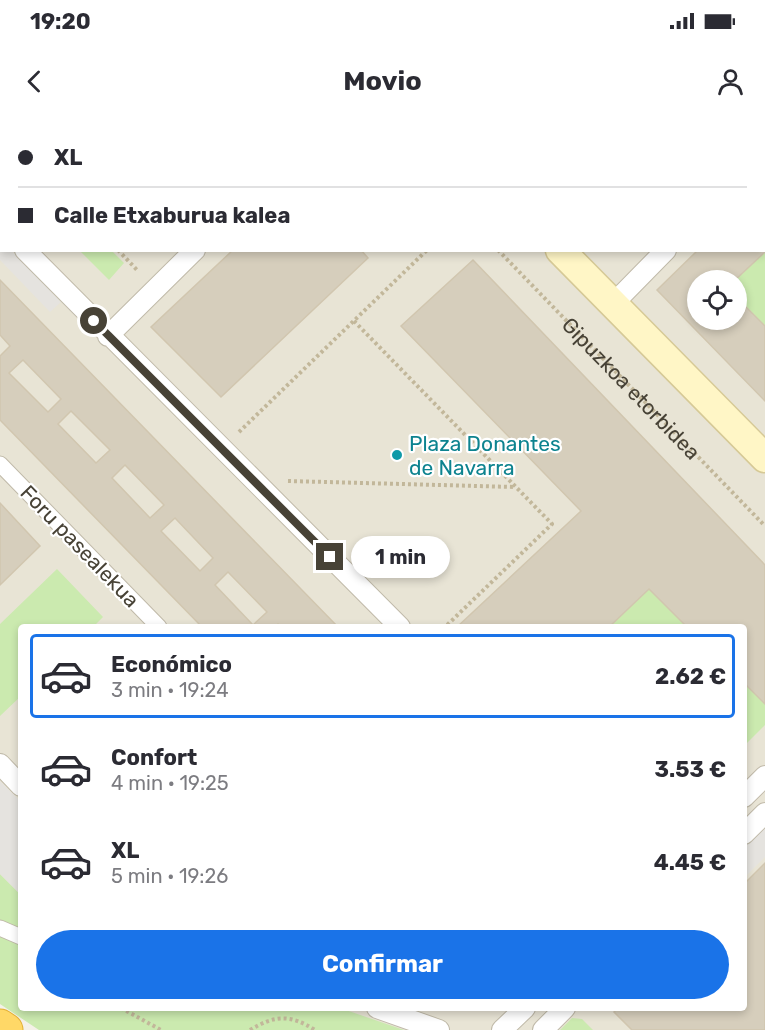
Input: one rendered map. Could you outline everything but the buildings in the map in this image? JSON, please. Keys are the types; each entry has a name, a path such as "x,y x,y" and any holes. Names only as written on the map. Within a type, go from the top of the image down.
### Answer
{"highway":[{"path":"0,1026 6,1030"}],"main road":[{"name":"Gipuzkoa etorbidea","path":"562,252 765,458"}],"street":[{"path":"27,252 395,624"},
{"path":"108,336 193,252"},
{"path":"612,305 664,252"},
{"name":"Foru pasealekua","path":"0,464 156,624"},
{"path":"0,764 18,783"},
{"path":"747,794 765,776"},
{"path":"747,831 765,813"},
{"path":"0,928 18,937"},
{"path":"385,1011 439,1030"},
{"path":"502,1030 522,1011"},
{"path":"543,1030 562,1011"}],"path":[{"path":"582,120 595,120"},
{"path":"120,252 138,271"},
{"path":"239,432 425,252"},
{"name":"Gipuzkoa etorbidea","path":"500,252 765,526"},
{"path":"354,321 552,524 448,624"},
{"path":"288,481 515,487"},
{"path":"127,1011 161,1030"},
{"path":"250,1030 266,1021 291,1017 315,1030"}],"shaded area":[{"path":"0,252 765,252 765,1030 41,1030 0,1002"},
{"path":"0,252 13,252 61,302 50,312 0,260"},
{"path":"0,781 18,799 18,892 0,874"},
{"path":"765,826 765,857 747,875 747,844"}],"green space":[{"path":"81,252 113,252 124,263 109,280"},
{"path":"765,252 765,326 747,307 746,270"},
{"path":"57,569 103,617 96,624 18,624 18,699 0,716 0,624"},
{"path":"649,589 684,624 612,624"},
{"path":"747,686 765,704 765,725 747,743"},
{"path":"0,874 18,892 18,1011 349,1011 404,1030 39,1030 0,1004"},
{"path":"572,1018 582,1019 593,1030 560,1030"}],"place":[{"name":"Plaza Donantes de Navarra","path":"397,455"}],"route":[{"path":"94,321 330,557"}]}
